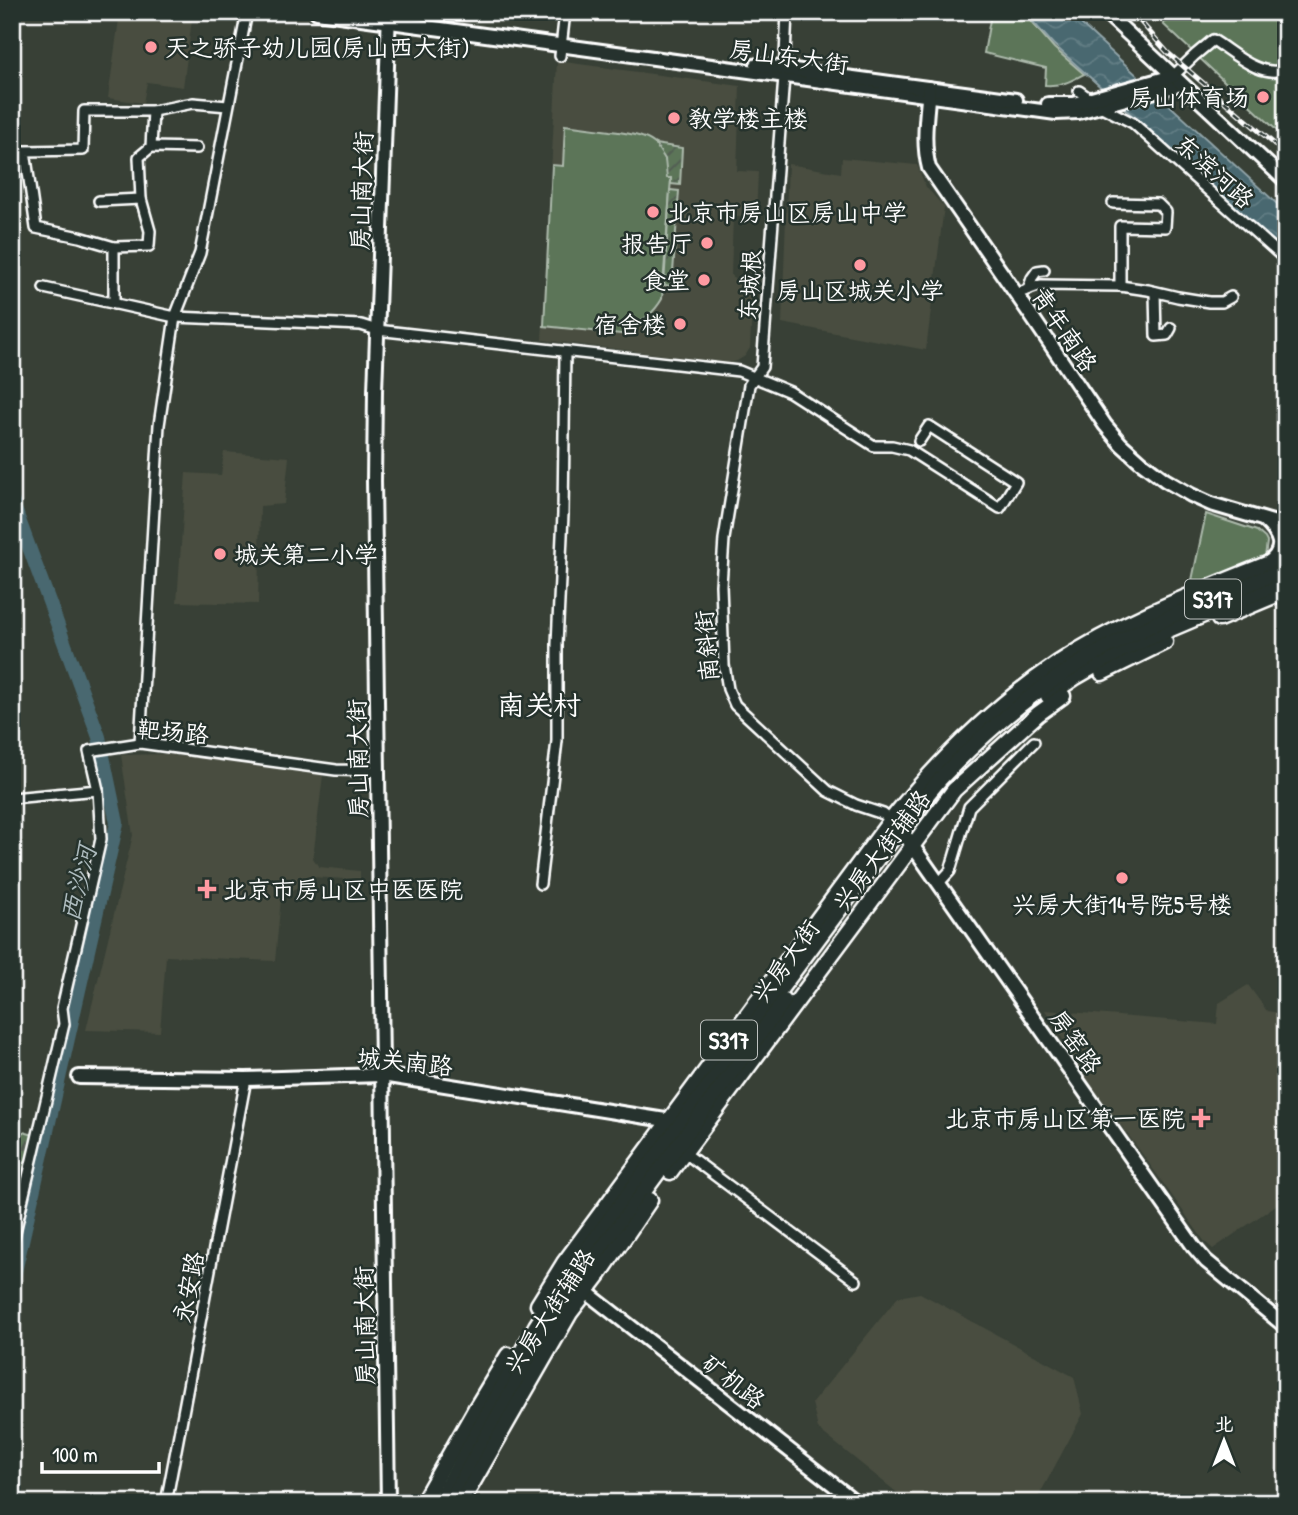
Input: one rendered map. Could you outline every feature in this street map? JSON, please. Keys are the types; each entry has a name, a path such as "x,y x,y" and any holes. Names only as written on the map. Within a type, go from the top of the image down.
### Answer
{"main road":[{"path":"317,12 389,17"},
{"path":"371,12 389,17"},
{"path":"1105,12 1170,82 1286,181"},
{"name":"房山东大街","path":"389,17 561,47 1057,105 1102,101 1170,82"},
{"name":"房山南大街","path":"388,1503 374,481 389,17"},
{"name":"青年南路","path":"929,92 926,148 929,168 1022,292 1105,425 1140,462 1191,495 1286,526"},
{"path":"1264,565 1277,555 1279,544 1277,534 1265,520"},
{"name":"兴房大街","path":"438,1503 545,1331 587,1269 835,932 902,832 912,793 944,759 1013,697 1070,656 1121,627 1176,601 1286,556"},
{"name":"兴房大街","path":"422,1503 564,1263 902,832 947,785 1000,722 1026,699 1072,667 1140,632 1286,569"},
{"name":"兴房大街","path":"970,756 1030,708 1126,648 1286,580"},
{"name":"兴房大街辅路","path":"461,1503 570,1313 642,1211 824,967 851,927 902,832 967,779 1038,713 1082,684 1130,658 1286,591"},
{"path":"1140,632 1176,601"},
{"path":"1000,722 1013,697"},
{"path":"944,759 970,756 967,779"},
{"name":"房窑路","path":"902,832 1194,1247 1206,1261 1286,1327"},
{"path":"835,932 851,927"},
{"name":"城关南路","path":"79,1077 246,1079 382,1075 675,1122"},
{"name":"兴房大街","path":"449,1503 501,1386 536,1326 675,1122"},
{"path":"620,1224 642,1211"},
{"path":"570,1313 587,1269"},
{"name":"矿机路","path":"585,1291 857,1503"},
{"name":"兴房大街","path":"476,1408 501,1386"}],"street":[{"path":"140,743 159,425 175,317 200,253 247,12"},
{"path":"561,47 565,12"},
{"name":"东城根","path":"754,377 762,367 785,73 787,12"},
{"path":"1170,82 1213,40 1260,70 1286,69"},
{"name":"东滨河路","path":"1079,91 1102,101 1133,123 1286,260"},
{"path":"197,148 151,147 139,158 141,199 150,231 149,246 114,247 36,228 25,151 83,150 84,111 153,111 193,103 228,106"},
{"path":"151,147 153,111"},
{"path":"99,201 141,199"},
{"path":"1113,203 1158,204 1166,212 1165,227 1120,226 1120,286"},
{"path":"114,247 114,304"},
{"path":"1022,292 1037,271 1044,270"},
{"path":"1022,292 1041,285 1120,286 1209,302 1222,302 1231,297"},
{"path":"44,288 175,317 361,325 377,330 739,371 790,392 874,446 909,450 1000,508 1016,482 929,426 919,441"},
{"path":"1155,292 1156,335 1167,335 1171,328"},
{"path":"540,884 557,741 565,352"},
{"name":"南斜街","path":"754,377 748,385 724,540 721,585 724,665 728,688 735,705 828,791 856,805 883,814 902,832"},
{"path":"939,883 950,871 969,807 1034,742"},
{"name":"靶场路","path":"12,1245 64,1024 62,1008 101,839 98,790 89,751 140,743 336,770 378,771"},
{"path":"12,798 98,790"},
{"name":"永安路","path":"166,1503 246,1079"},
{"path":"685,1153 856,1281"}],"shaded area":[{"name":"天之骄子幼儿园(房山西大街)","path":"120,12 193,12 183,87 147,82 143,103 108,98"},
{"name":"北京市房山区房山中学","path":"557,61 740,86 737,171 758,172 756,217 733,217 731,275 734,279 753,280 750,348 745,356 737,361 730,363 542,340"},
{"name":"房山区城关小学","path":"842,158 917,165 926,187 944,207 926,350 782,323 788,164 841,173"},
{"name":"城关第二小学","path":"224,452 289,457 284,504 260,506 258,604 177,602 186,473 221,475"},
{"name":"北京市房山区中医医院","path":"166,754 323,775 313,858 319,867 360,871 360,880 313,877 281,898 275,961 166,956 160,1032 86,1030 133,835 121,755"},
{"name":"北京市房山区第一医院","path":"1248,985 1267,1011 1286,1014 1286,1198 1213,1249 1205,1242 1088,1081 1045,1010 1217,1024 1219,1003"},
{"path":"920,1293 1074,1377 1083,1414 1035,1503 910,1503 818,1429 812,1403 898,1297"}],"green space":[{"path":"990,12 1023,12 1054,48 1084,74 1065,83 1045,85 1046,68 984,53"},
{"name":"房山体育场","path":"1175,12 1286,12 1286,139 1163,24"},
{"path":"565,125 632,134 650,141 663,154 667,177 671,178 662,299 649,315 631,325 630,335 544,326 552,165 563,166"},
{"path":"655,144 682,148 680,185 671,184 671,178 667,178 665,159"},
{"path":"670,190 679,191 672,286 664,285"},
{"path":"1206,514 1257,531 1267,542 1265,557 1196,587 1191,585"},
{"path":"12,1129 34,1135 12,1218"}],"water":[{"path":"1035,12 1068,12 1286,212 1286,254 1053,44 1033,22"}],"waterway":[{"name":"西沙河","path":"12,501 99,737 117,823 12,1285"}],"railway":[{"path":"1132,12 1168,53 1286,154"}],"place":[{"name":"天之骄子幼儿园(房山西大街)","path":"151,47"},
{"name":"房山体育场","path":"1263,97"},
{"name":"教学楼主楼","path":"674,118"},
{"name":"北京市房山区房山中学","path":"653,212"},
{"name":"报告厅","path":"707,243"},
{"name":"房山区城关小学","path":"860,265"},
{"name":"食堂","path":"704,280"},
{"name":"宿舍楼","path":"680,324"},
{"name":"城关第二小学","path":"220,554"},
{"name":"兴房大街14号院5号楼","path":"1122,878"},
{"name":"北京市房山区中医医院","path":"207,889"},
{"name":"北京市房山区第一医院","path":"1201,1118"}],"district":[{"name":"南关村","path":"539,705"}]}
